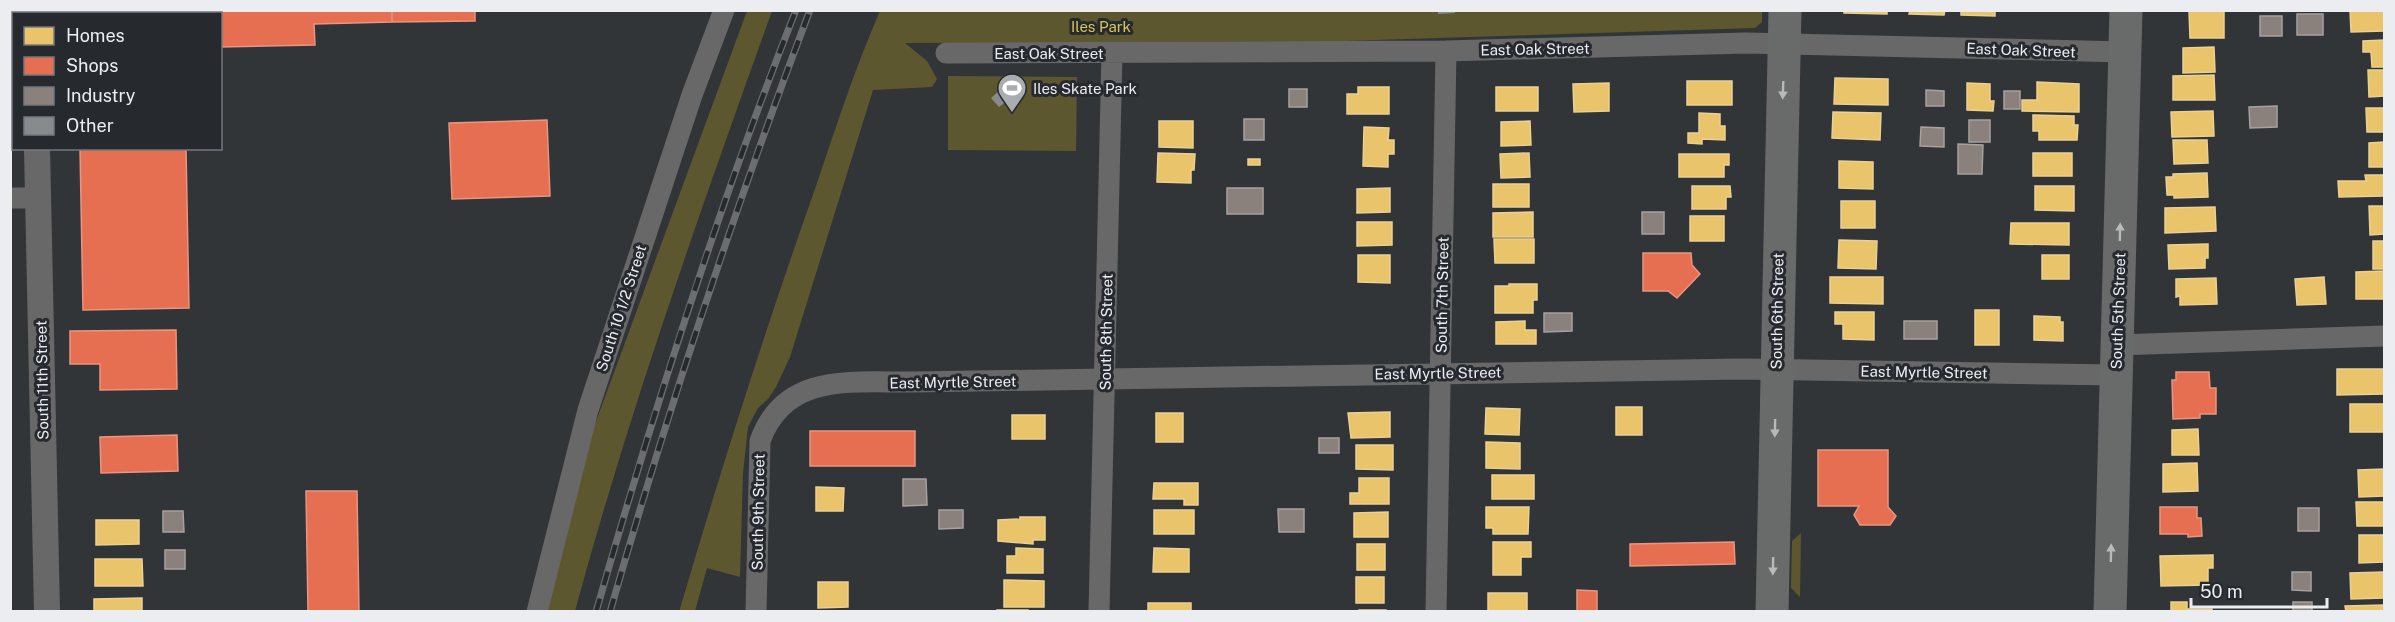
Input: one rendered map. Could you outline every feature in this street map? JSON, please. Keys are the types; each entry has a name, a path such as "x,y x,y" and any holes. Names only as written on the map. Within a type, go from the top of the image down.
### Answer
{"main road":[{"name":"South 6th Street","path":"1772,612 1785,10"},
{"name":"South 5th Street","path":"2110,612 2126,10"}],"street":[{"name":"South 10 1/2 Street","path":"537,612 588,411 692,95 724,10"},
{"name":"East Oak Street","path":"946,53 1446,51 1784,44 2125,52"},
{"name":"South 7th Street","path":"1436,612 1446,51"},
{"name":"South 8th Street","path":"1099,612 1112,53"},
{"name":"South 11th Street","path":"37,150 47,612"},
{"path":"10,198 38,198"},
{"name":"East Myrtle Street","path":"771,416 787,401 802,392 815,386 833,384 1776,369 2116,360 2385,336"},
{"name":"South 9th Street","path":"756,612 759,451 764,427 771,416"}],"green space":[{"path":"747,11 772,11 643,384 575,611 546,612 591,435"},
{"name":"Iles Park","path":"880,11 1762,11 1762,22 1755,28 1344,41 905,43 927,61 937,79 932,87 873,90 790,357 776,387 758,408 748,427 743,473 740,577 707,568 695,611 679,612 779,292 846,98"},
{"name":"Iles Skate Park","path":"948,76 1077,77 1076,151 948,150"},
{"path":"1801,533 1800,597 1791,588 1792,541"}],"building: Homes":[{"path":"1844,10 1887,10 1887,14 1844,13"},
{"path":"1910,10 1945,10 1944,15 1909,14"},
{"path":"1961,10 1995,10 1995,16 1961,15"},
{"path":"2224,10 2224,38 2190,38 2189,11"},
{"path":"2350,10 2384,10 2384,31 2351,32"},
{"path":"2384,40 2384,67 2372,67 2371,52 2363,52 2363,41"},
{"path":"2214,47 2215,72 2183,73 2183,48"},
{"path":"2368,70 2384,70 2384,96 2369,97"},
{"path":"2214,75 2215,100 2173,100 2173,76"},
{"path":"1835,78 1888,79 1888,105 1834,104"},
{"path":"1687,81 1732,81 1732,105 1687,105"},
{"path":"2037,82 2079,84 2079,112 2022,111 2022,100 2037,100"},
{"path":"1609,83 1609,111 1574,112 1573,84"},
{"path":"1967,83 1990,84 1990,101 1994,101 1993,111 1967,110"},
{"path":"1358,87 1389,87 1389,114 1347,114 1347,94 1358,94"},
{"path":"1496,87 1538,87 1538,111 1496,111"},
{"path":"2366,108 2384,108 2384,132 2367,132"},
{"path":"2213,111 2214,136 2172,137 2171,112"},
{"path":"1833,112 1881,113 1880,140 1832,138"},
{"path":"1699,113 1720,114 1720,126 1725,126 1725,140 1702,139 1702,144 1688,143 1688,133 1699,133"},
{"path":"2033,115 2074,116 2074,125 2078,125 2077,140 2039,140 2039,131 2033,131"},
{"path":"1159,121 1193,121 1193,148 1159,147"},
{"path":"1530,121 1531,145 1501,146 1501,122"},
{"path":"1364,127 1389,128 1388,140 1394,140 1394,154 1388,154 1388,167 1363,166"},
{"path":"2173,140 2207,140 2208,163 2174,164"},
{"path":"2384,142 2384,167 2369,167 2369,143"},
{"path":"1158,153 1195,154 1191,183 1157,182"},
{"path":"1529,153 1530,177 1501,178 1500,154"},
{"path":"2033,153 2072,153 2072,176 2033,176"},
{"path":"1679,154 1729,154 1729,165 1724,165 1724,177 1679,177"},
{"path":"1248,159 1260,159 1260,165 1248,165"},
{"path":"1839,161 1873,162 1873,189 1839,188"},
{"path":"2207,173 2208,197 2174,198 2174,195 2167,195 2166,177 2173,177 2173,174"},
{"path":"2365,175 2384,175 2384,196 2339,197 2338,181 2366,181"},
{"path":"1493,184 1529,184 1529,207 1493,207"},
{"path":"1692,186 1730,186 1731,197 1726,197 1726,209 1692,209"},
{"path":"2035,186 2074,186 2074,211 2035,210"},
{"path":"1390,188 1390,212 1357,213 1357,189"},
{"path":"1841,201 1875,201 1875,228 1841,228"},
{"path":"2369,206 2384,206 2384,234 2370,235"},
{"path":"2215,207 2216,231 2165,233 2165,208"},
{"path":"1533,212 1533,237 1493,237 1493,213"},
{"path":"1690,216 1724,216 1724,241 1690,241"},
{"path":"1357,222 1392,222 1392,245 1357,246"},
{"path":"2011,223 2069,223 2069,245 2010,244"},
{"path":"1494,239 1534,239 1534,263 1495,263"},
{"path":"1839,240 1877,241 1876,269 1838,268"},
{"path":"2373,241 2384,241 2384,269 2373,269"},
{"path":"2208,244 2205,268 2169,269 2168,245"},
{"path":"1358,255 1390,255 1390,283 1358,282"},
{"path":"2042,255 2069,255 2069,279 2042,279"},
{"path":"2384,271 2384,299 2356,299 2356,272"},
{"path":"1830,277 1883,277 1883,304 1830,303"},
{"path":"2324,277 2326,304 2297,305 2295,279"},
{"path":"2216,278 2217,304 2180,305 2180,296 2176,297 2176,279"},
{"path":"1509,284 1537,284 1537,300 1533,300 1533,313 1495,313 1495,286 1509,286"},
{"path":"1975,310 1999,310 1999,345 1975,345"},
{"path":"1835,312 1874,312 1874,340 1843,339 1843,324 1835,324"},
{"path":"2034,316 2060,317 2060,322 2063,322 2063,341 2034,340"},
{"path":"1525,321 1525,330 1536,330 1536,344 1496,344 1496,322"},
{"path":"2337,369 2384,369 2384,394 2337,395"},
{"path":"2350,404 2384,404 2384,432 2350,432"},
{"path":"1616,407 1642,407 1642,435 1616,435"},
{"path":"1486,408 1520,409 1519,435 1485,434"},
{"path":"1390,412 1390,437 1351,438 1348,413"},
{"path":"1156,413 1183,413 1183,442 1156,442"},
{"path":"1012,415 1045,415 1045,439 1012,439"},
{"path":"2198,429 2199,455 2172,455 2172,430"},
{"path":"1486,442 1520,443 1520,469 1486,468"},
{"path":"1356,445 1393,445 1393,470 1356,469"},
{"path":"2197,463 2198,491 2163,492 2163,464"},
{"path":"2384,469 2384,496 2359,497 2358,470"},
{"path":"1492,475 1534,475 1534,499 1492,499"},
{"path":"1359,478 1389,478 1389,504 1350,504 1350,493 1359,493"},
{"path":"1154,483 1198,483 1198,505 1184,505 1184,499 1153,499"},
{"path":"816,487 844,488 843,511 816,511"},
{"path":"2356,502 2384,502 2384,526 2357,526"},
{"path":"1486,507 1529,507 1528,534 1493,534 1493,528 1486,528"},
{"path":"1154,510 1194,510 1194,534 1154,534"},
{"path":"1388,512 1388,537 1354,537 1354,513"},
{"path":"1020,517 1045,517 1045,540 1033,540 1033,544 998,541 998,520 1020,519"},
{"path":"96,520 139,520 139,544 96,545"},
{"path":"2359,535 2384,535 2384,562 2359,563"},
{"path":"1493,542 1531,542 1531,557 1521,557 1521,575 1493,575"},
{"path":"1357,544 1385,544 1385,570 1357,570"},
{"path":"1016,548 1043,549 1043,573 1007,573 1007,556 1016,556"},
{"path":"1154,548 1189,549 1189,572 1153,572"},
{"path":"2213,555 2213,568 2208,568 2208,585 2161,586 2160,556"},
{"path":"95,559 142,559 143,586 95,586"},
{"path":"2384,572 2384,598 2351,599 2350,573"},
{"path":"1356,577 1384,577 1384,603 1356,603"},
{"path":"1004,580 1044,581 1044,607 1004,607"},
{"path":"818,582 848,582 848,607 818,608"},
{"path":"1488,593 1527,593 1527,612 1488,612"},
{"path":"142,598 142,612 94,612 94,599"},
{"path":"2171,602 2187,602 2187,609 2212,609 2212,612 2168,612 2171,610"},
{"path":"1148,603 1191,603 1191,612 1148,612"},
{"path":"2384,605 2384,612 2346,612 2345,606"},
{"path":"997,610 1028,610 1028,612 997,612"},
{"path":"1359,610 1386,610 1386,612 1359,612"}],"building: Shops":[{"path":"77,10 392,10 392,22 314,24 315,45 222,47 222,12 77,12"},
{"path":"392,10 475,10 475,21 392,22"},
{"path":"547,120 550,196 452,199 449,123"},
{"path":"80,150 186,150 189,308 83,310"},
{"path":"1643,253 1691,253 1692,265 1700,274 1677,298 1668,291 1643,291"},
{"path":"176,330 177,389 100,390 100,364 70,364 70,331"},
{"path":"2176,372 2209,372 2210,388 2216,388 2216,414 2200,414 2200,418 2173,419 2172,380 2176,380"},
{"path":"810,431 915,431 915,466 810,466"},
{"path":"177,435 178,471 101,473 100,437"},
{"path":"1818,450 1888,450 1888,507 1896,516 1890,525 1860,525 1854,515 1859,506 1818,506"},
{"path":"306,491 357,491 359,612 308,612"},
{"path":"2160,507 2197,507 2197,518 2201,518 2202,536 2160,534"},
{"path":"1734,542 1735,564 1630,566 1630,544"},
{"path":"1577,590 1597,591 1597,612 1577,612"}],"building: Industry":[{"path":"2297,14 2323,14 2323,35 2297,35"},
{"path":"2260,16 2282,16 2282,36 2260,36"},
{"path":"1289,89 1307,89 1307,107 1289,107"},
{"path":"1926,90 1944,91 1944,106 1926,106"},
{"path":"2004,91 2020,91 2020,109 2004,109"},
{"path":"2277,106 2277,127 2250,128 2249,107"},
{"path":"1244,119 1264,119 1264,140 1244,140"},
{"path":"1969,120 1990,120 1990,142 1969,142"},
{"path":"1921,127 1944,128 1944,147 1920,146"},
{"path":"1958,144 1983,145 1982,174 1958,174"},
{"path":"1227,188 1263,188 1263,214 1227,214"},
{"path":"1642,212 1664,212 1664,234 1642,234"},
{"path":"1544,313 1572,313 1572,331 1544,332"},
{"path":"1904,321 1937,321 1937,339 1904,339"},
{"path":"1319,438 1339,438 1339,453 1319,453"},
{"path":"903,479 926,479 927,505 903,506"},
{"path":"2298,508 2319,508 2319,531 2298,531"},
{"path":"1278,509 1304,509 1304,532 1279,532"},
{"path":"939,510 963,510 963,528 939,529"},
{"path":"163,511 183,511 184,532 163,532"},
{"path":"165,550 185,550 185,569 165,569"},
{"path":"2292,572 2311,572 2311,591 2292,590"},
{"path":"2293,602 2312,602 2312,612 2293,612"}],"building: Other":[{"path":"1438,10 1455,10 1455,13 1438,14"},
{"path":"1000,90 1009,99 999,107 991,98"}],"railway":[{"path":"596,612 688,309 767,84 796,10"},
{"path":"610,612 655,460 704,309 755,159 810,10"}],"place":[{"name":"Iles Skate Park","path":"1012,114"}]}
